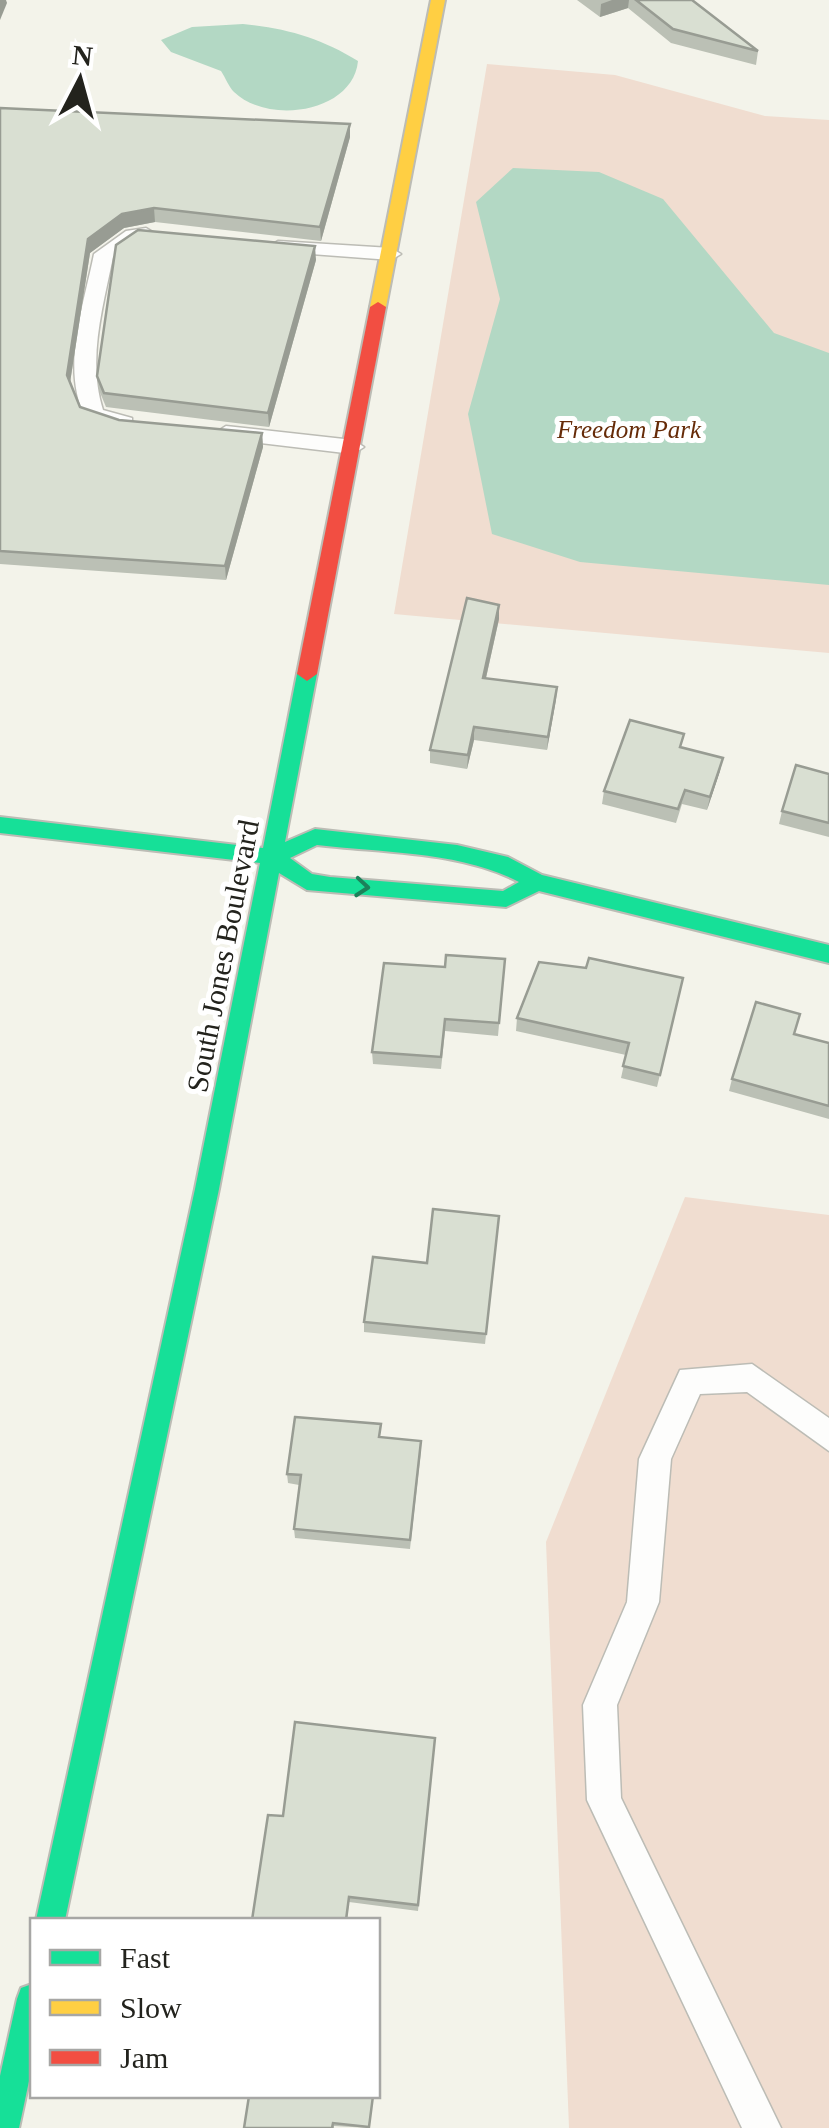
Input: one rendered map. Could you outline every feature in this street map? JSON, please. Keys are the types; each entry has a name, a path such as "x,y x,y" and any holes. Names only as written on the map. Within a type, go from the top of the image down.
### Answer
{"street":[{"name":"South Jones Boulevard","path":"50,1918 152,1457 438,0"},
{"path":"0,825 273,856 315,837 457,853 501,863 538,882 829,954"},
{"path":"273,856 307,882 506,899 538,882"},
{"path":"4,2128 30,2008"}],"lane":[{"path":"140,424 94,414 84,390 104,254 133,235 174,234"},
{"path":"247,244 391,254"},
{"path":"198,430 353,447"},
{"path":"762,2128 604,1800 600,1705 643,1602 655,1459 691,1380 752,1378 829,1436"}],"green space":[{"name":"Freedom Park","path":"487,64 615,75 765,116 829,120 829,653 394,614"},
{"path":"685,1197 829,1215 829,2128 569,2128 546,1542"}],"shaded area":[{"path":"243,24 289,31 330,46 358,61 353,79 326,102 307,108 267,108 234,92 221,71 171,52 161,40 192,27"},
{"path":"513,168 599,172 663,199 774,333 829,353 829,585 580,562 492,534 468,414 500,299 476,202"}],"building":[{"path":"636,0 692,0 758,51 673,29"},
{"path":"0,108 350,124 320,227 154,208 122,214 88,239 67,375 80,407 119,420 262,433 225,566 0,551"},
{"path":"138,230 315,246 268,413 104,393 97,376 116,245"},
{"path":"467,598 499,605 483,678 557,687 548,737 474,727 468,755 430,750"},
{"path":"630,720 684,734 680,747 723,758 710,797 685,790 678,809 604,791"},
{"path":"796,765 829,774 829,823 782,811"},
{"path":"446,955 505,959 499,1023 445,1019 441,1057 372,1052 384,963 445,967"},
{"path":"589,958 683,978 660,1075 623,1066 629,1043 517,1018 539,962 586,968"},
{"path":"756,1002 800,1014 794,1034 829,1043 829,1106 732,1079"},
{"path":"433,1209 499,1216 486,1334 364,1322 373,1257 427,1263"},
{"path":"295,1417 381,1424 379,1437 421,1441 410,1540 294,1529 301,1475 287,1474"},
{"path":"295,1722 435,1738 418,1905 349,1897 346,1918 252,1918 268,1815 283,1816"},
{"path":"249,2098 373,2098 369,2127 333,2123 332,2128 244,2128"}],"traffic: fast":[{"path":"50,1918 207,1189 307,674"},
{"path":"0,825 273,857 307,882 330,885 506,899 537,882"},
{"path":"273,857 315,837 457,853 501,863 537,882 829,954"},
{"path":"4,2128 30,2008"}],"traffic: slow":[{"path":"378,307 438,0"}],"traffic: jam":[{"path":"307,674 378,307"}]}
